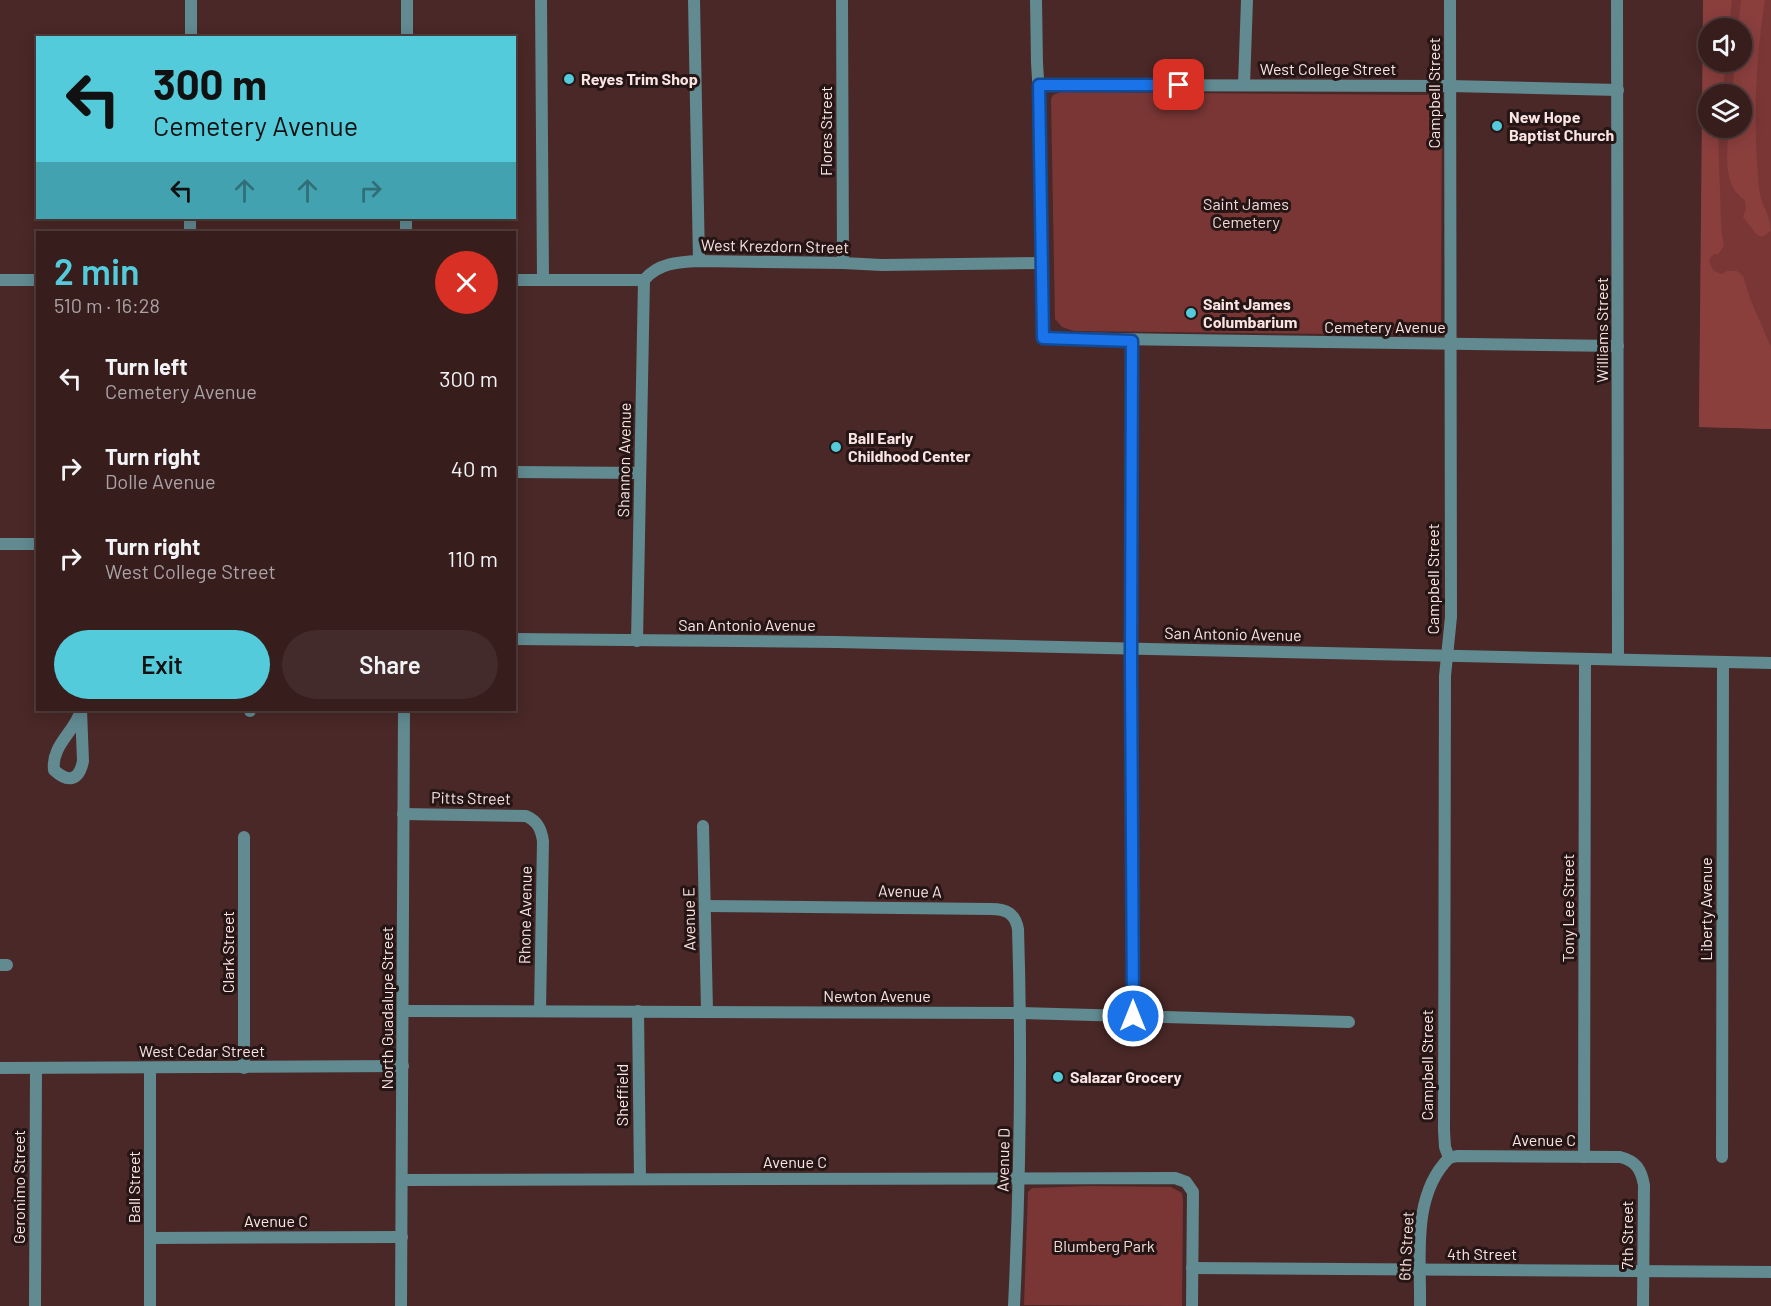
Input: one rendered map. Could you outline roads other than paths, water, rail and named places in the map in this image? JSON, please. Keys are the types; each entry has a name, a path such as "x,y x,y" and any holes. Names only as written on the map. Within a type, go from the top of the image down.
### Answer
{"street":[{"path":"190,36 191,0"},
{"path":"406,0 406,36"},
{"path":"541,0 543,280"},
{"path":"694,0 699,261"},
{"name":"Flores Street","path":"842,0 843,263"},
{"path":"1036,0 1041,263"},
{"path":"1244,85 1247,0"},
{"name":"Campbell Street","path":"1449,1158 1445,1147 1444,1131 1445,687 1451,617 1450,0"},
{"name":"Williams Street","path":"1617,0 1618,659"},
{"name":"West College Street","path":"1039,85 1450,86 1618,90"},
{"name":"West Krezdorn Street","path":"644,280 658,267 699,261 940,266 1041,263"},
{"name":"Cemetery Avenue","path":"1041,263 1043,338 1618,346"},
{"path":"0,280 36,280"},
{"path":"516,280 644,280"},
{"name":"Shannon Avenue","path":"637,641 644,280"},
{"path":"1132,341 1133,1016"},
{"path":"516,472 640,473"},
{"path":"0,544 36,544"},
{"name":"San Antonio Avenue","path":"516,639 847,642 1771,663"},
{"name":"Tony Lee Street","path":"1584,1157 1585,658"},
{"name":"Liberty Avenue","path":"1722,1157 1723,662"},
{"path":"81,711 75,724 55,752 53,762 54,770 62,777 70,779 82,770 81,711"},
{"name":"North Guadalupe Street","path":"401,1306 404,711"},
{"name":"Pitts Street","path":"403,814 516,815 526,816 537,823"},
{"name":"Rhone Avenue","path":"537,823 543,841 540,1010"},
{"name":"Avenue E","path":"703,826 707,1011"},
{"name":"Clark Street","path":"244,837 244,1068"},
{"name":"Avenue A","path":"706,906 1003,909 1010,912 1016,922 1021,1013"},
{"name":"Newton Avenue","path":"403,1011 1021,1013 1349,1022"},
{"name":"Sheffield","path":"638,1011 640,1179"},
{"name":"Avenue D","path":"1014,1306 1020,1179 1021,1013"},
{"name":"West Cedar Street","path":"0,1068 403,1066"},
{"name":"Geronimo Street","path":"35,1306 36,1068"},
{"name":"Ball Street","path":"150,1068 150,1306"},
{"name":"Avenue C","path":"1449,1158 1457,1156 1620,1157 1629,1159 1637,1165"},
{"name":"6th Street","path":"1420,1306 1421,1216 1430,1187 1442,1165 1449,1158"},
{"name":"7th Street","path":"1637,1165 1644,1185 1643,1306"},
{"name":"Avenue C","path":"402,1180 1175,1178 1186,1182 1193,1192 1192,1268"},
{"name":"Avenue C","path":"151,1238 402,1237"},
{"path":"1192,1268 1192,1306"},
{"name":"4th Street","path":"1192,1268 1771,1272"}],"place":[{"name":"Reyes Trim Shop","path":"569,79"},
{"name":"New Hope Baptist Church","path":"1497,126"},
{"name":"Saint James Columbarium","path":"1191,313"},
{"name":"Ball Early Childhood Center","path":"836,447"},
{"name":"Salazar Grocery","path":"1058,1077"}],"park label":[{"name":"Saint James Cemetery","path":"1246,213"},
{"name":"Blumberg Park","path":"1104,1246"}]}
